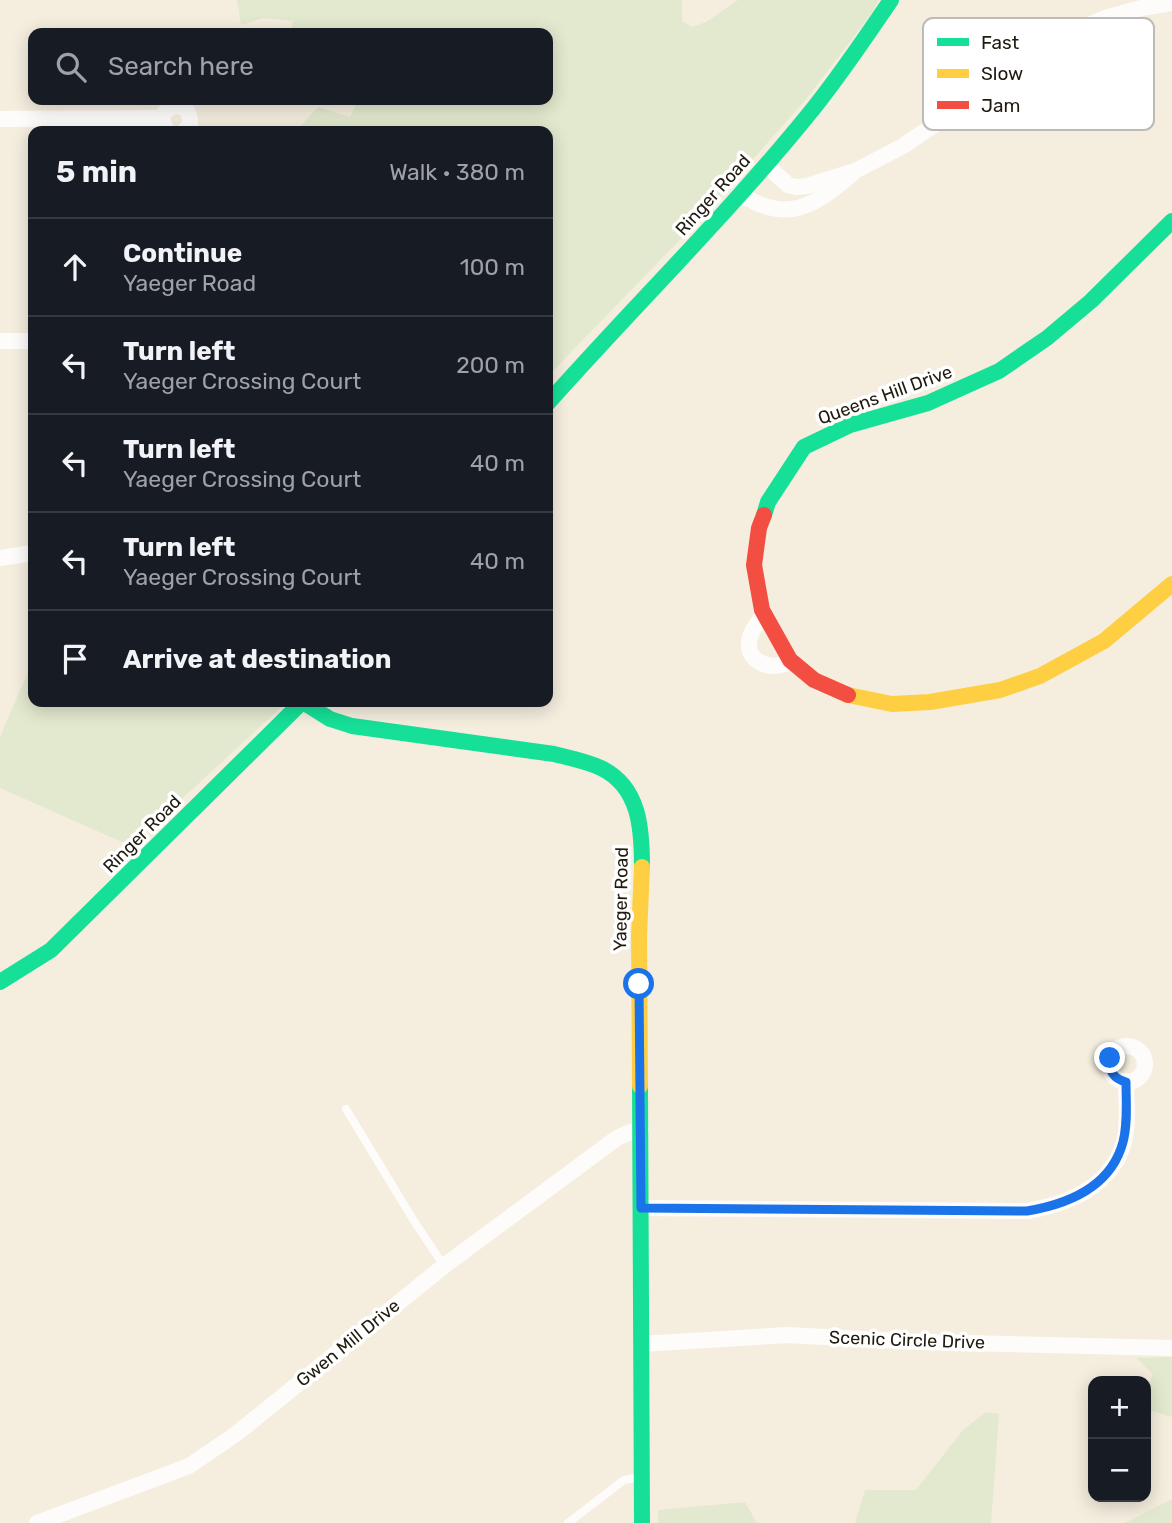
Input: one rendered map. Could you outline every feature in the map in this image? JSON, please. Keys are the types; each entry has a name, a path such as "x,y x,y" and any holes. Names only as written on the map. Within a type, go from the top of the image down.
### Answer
{"street":[{"name":"Ringer Road","path":"553,398 766,165 837,80 891,0"},
{"path":"1105,18 1172,3"},
{"path":"0,119 165,125 166,110 179,106 190,115 189,126"},
{"path":"766,165 788,185 807,186 855,171 903,146 927,130"},
{"path":"740,194 755,204 773,210 802,208 831,192 855,171"},
{"name":"Queens Hill Drive","path":"764,614 754,565 759,528 768,502 804,447 850,425 928,402 999,371 1047,338 1091,301 1172,221"},
{"path":"0,341 28,341"},
{"path":"0,558 28,554"},
{"path":"792,661 780,666 764,665 753,658 748,645 753,629 764,614 792,661 814,680 842,694 892,704 930,702 1000,690 1040,676 1104,641 1172,584"},
{"name":"Ringer Road","path":"0,982 51,950 297,707"},
{"name":"Yaeger Road","path":"310,707 330,719 352,726 554,754 584,761 615,776 635,804 641,843 639,936 642,1523"},
{"path":"641,1208 1027,1211 1048,1208 1068,1202 1101,1181 1114,1163 1124,1141 1126,1082"},
{"name":"Gwen Mill Drive","path":"37,1523 189,1466 236,1434 444,1266 617,1138 641,1130"},
{"name":"Scenic Circle Drive","path":"641,1343 788,1335 919,1342 1172,1348"}],"lane":[{"path":"346,1109 444,1266"},
{"path":"568,1523 624,1480 642,1476"}],"green space":[{"path":"237,0 682,0 682,21 692,27 706,22 738,0 879,0 807,98 700,219 553,371 553,126 301,126 318,107 350,117 356,105 553,105 553,28 291,28 293,21 264,18 241,25"},
{"path":"28,672 28,707 282,707 131,846 0,788 0,737"},
{"path":"1172,1357 1171,1417 1151,1411 1153,1374 1136,1358"},
{"path":"986,1412 999,1414 991,1523 855,1523 865,1490 916,1490 963,1430"},
{"path":"1172,1499 1172,1523 1125,1523"},
{"path":"745,1502 757,1523 658,1523 658,1510"}],"traffic: fast":[{"path":"553,397 781,147 813,109 891,0"},
{"path":"764,515 768,502 804,447 850,425 928,403 999,371 1047,338 1091,301 1172,221"},
{"path":"0,982 51,950 297,707"},
{"path":"311,707 330,719 352,726 554,754 601,768 624,786 636,810 642,867"},
{"path":"640,1086 642,1523"}],"traffic: slow":[{"path":"848,695 892,704 930,702 1000,690 1040,676 1104,641 1172,584"},
{"path":"640,1086 639,936 642,867"}],"traffic: jam":[{"path":"764,515 759,528 754,565 762,610 790,660 814,680 848,695"}],"route":[{"path":"639,984 641,1208 1027,1211 1068,1202 1101,1181 1114,1163 1124,1141 1126,1082 1112,1073 1110,1058"}]}
